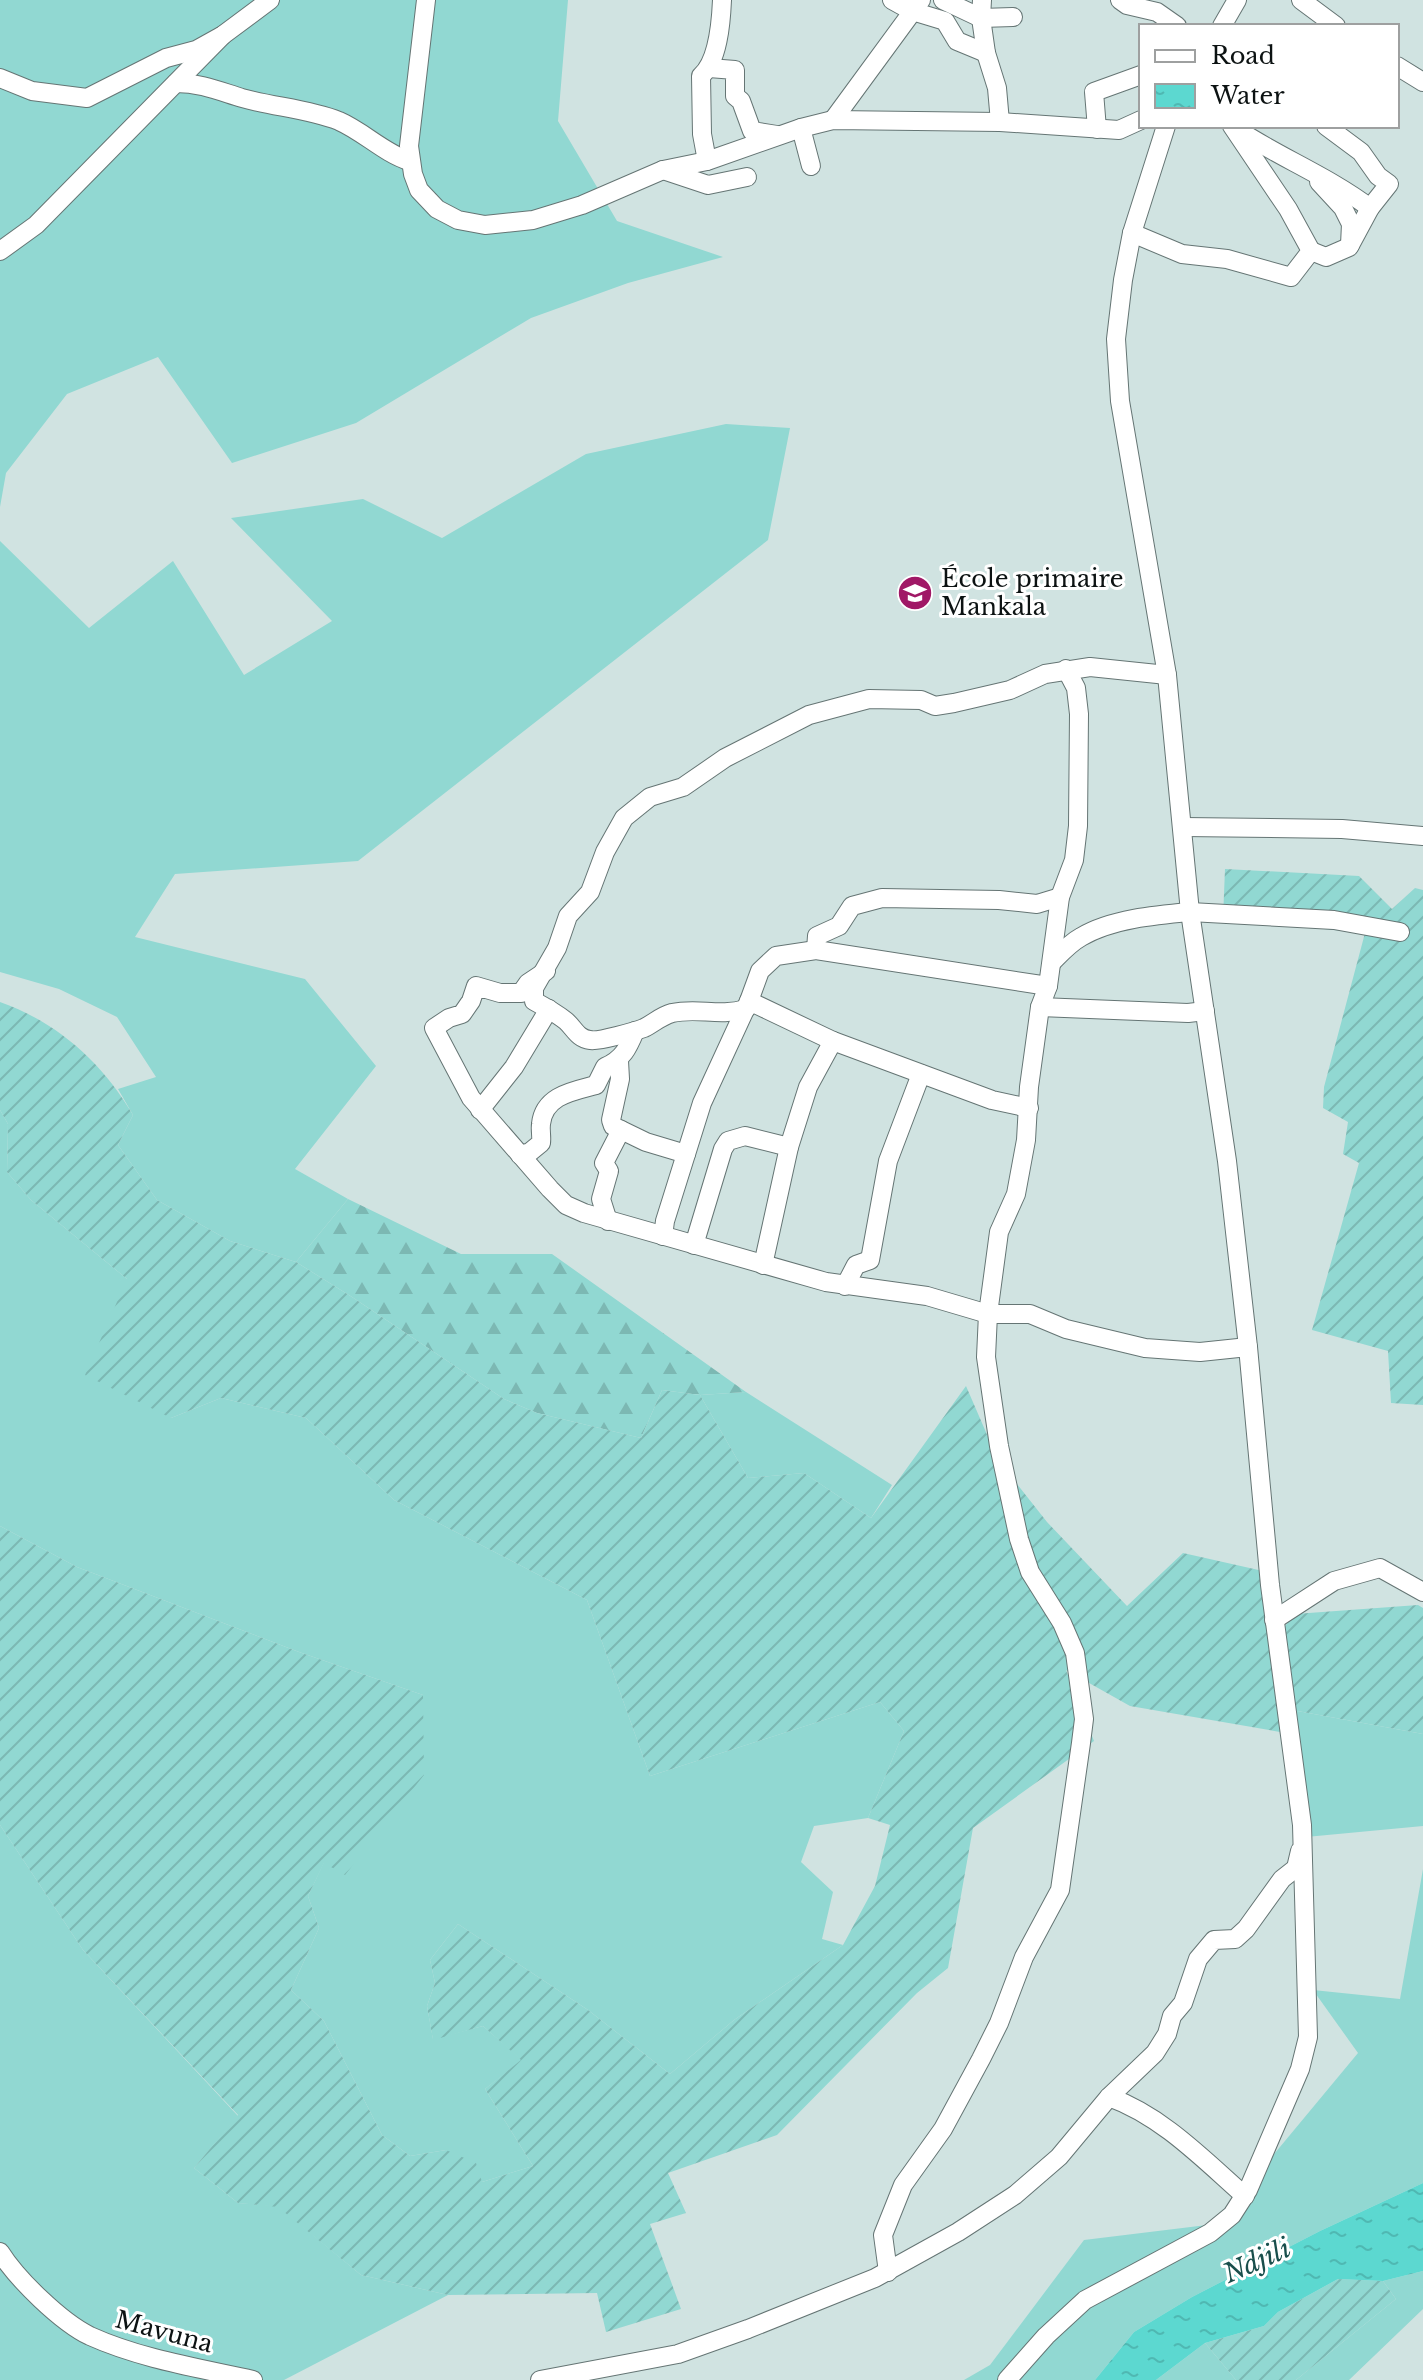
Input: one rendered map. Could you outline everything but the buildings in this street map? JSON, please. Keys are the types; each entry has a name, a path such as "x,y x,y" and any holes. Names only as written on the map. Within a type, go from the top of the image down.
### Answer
{"street":[{"path":"0,78 32,91 87,98 166,58 196,50 223,35 270,0"},
{"path":"426,0 409,161 419,190 437,209 458,220 485,225 545,216 611,194 663,170 707,161 833,120 1000,122 1119,130 1136,122"},
{"path":"707,161 702,134 701,76 709,68 722,0"},
{"path":"892,0 917,5 945,21 957,41 986,53"},
{"path":"943,0 1013,17"},
{"path":"1120,0 1127,5 1157,12 1174,24"},
{"path":"1223,24 1237,0"},
{"path":"1301,0 1333,24"},
{"path":"833,120 917,5"},
{"path":"982,9 986,53 997,88 1000,122"},
{"path":"0,251 36,225 223,35"},
{"path":"1399,67 1423,82"},
{"path":"709,68 735,70 735,96 741,101 752,131 782,135"},
{"path":"1097,129 1094,92 1139,76"},
{"path":"176,83 196,83 339,122 409,161"},
{"path":"801,128 811,166"},
{"path":"1233,128 1288,209 1311,251 1326,257 1349,247 1370,208 1389,184 1378,176 1361,152 1329,128"},
{"path":"1235,128 1351,193 1370,208"},
{"path":"1007,2380 1046,2336 1085,2300 1220,2226 1232,2215 1245,2196 1300,2069 1308,2037 1302,1825 1274,1620 1227,1161 1190,912 1167,675 1120,401 1116,339 1123,280 1132,233 1163,134"},
{"path":"1294,162 1325,187 1343,208 1351,224 1349,247"},
{"path":"663,170 708,185 747,177"},
{"path":"1132,233 1182,254 1227,259 1291,277 1311,251"},
{"path":"1029,1108 992,1100 921,1074 748,1005 719,1014 690,1010 675,1013 635,1031 612,1038 587,1040 549,1009 534,1001 534,988 546,971 568,916 590,892 605,852 624,818 650,797 683,787 725,758 809,715 869,699 921,700 935,706 954,703 1010,690 1045,674 1066,669 1090,667 1167,675"},
{"path":"888,2272 883,2235 903,2185 943,2129 981,2059 999,2023 1024,1957 1060,1890 1084,1719 1075,1653 1062,1623 1030,1572 1019,1539 999,1446 986,1357 988,1314 999,1232 1016,1194 1026,1140 1029,1087 1040,1007 1048,986 1060,897 1074,860 1078,826 1079,714 1076,688 1066,669"},
{"path":"1183,827 1342,829 1423,836"},
{"path":"816,950 817,936 839,926 852,906 882,898 999,900 1037,904 1060,897"},
{"path":"1052,962 1081,937 1106,926 1190,912 1334,920 1400,932"},
{"path":"663,1236 702,1103 748,1005 760,971 776,956 816,950 1048,986"},
{"path":"546,971 528,983 521,993 500,993 476,986 462,1014 434,1028 471,1098 566,1205 608,1221 845,1286 927,1296 988,1314 1030,1314 1066,1329 1145,1348 1200,1352 1248,1347"},
{"path":"1040,1007 1188,1013 1205,1011"},
{"path":"480,1110 514,1067 549,1009"},
{"path":"520,1155 541,1143 543,1116 553,1101 561,1094 596,1085 605,1067 619,1061 635,1031"},
{"path":"763,1265 789,1147 808,1087 833,1041"},
{"path":"619,1061 620,1079 611,1120 613,1126 646,1142 686,1154"},
{"path":"845,1286 856,1265 870,1260 888,1161 921,1074"},
{"path":"608,1221 601,1199 609,1171 604,1163 621,1130"},
{"path":"694,1245 728,1141 745,1136 789,1147"},
{"path":"1274,1620 1334,1581 1380,1568 1423,1592"},
{"path":"540,2380 678,2354 748,2329 888,2272 1015,2195 1059,2157 1109,2097 1155,2053 1167,2034 1172,2016 1183,2003 1198,1959 1214,1940 1235,1939 1246,1929 1282,1879 1296,1868 1302,1825"},
{"path":"1109,2097 1153,2118 1245,2196"},
{"name":"Mavuna","path":"0,2252 29,2289 86,2334 118,2347 253,2380"}],"green space":[{"path":"0,0 568,0 558,121 617,221 723,257 628,283 531,318 356,423 232,463 158,357 67,394 6,473 0,507"},
{"path":"726,424 790,428 768,540 358,861 175,874 135,937 305,979 376,1066 295,1169 348,1199 296,1262 230,1241 157,1200 118,1145 133,1115 118,1089 156,1077 117,1017 59,989 0,972 0,541 89,628 173,561 244,675 332,621 231,518 363,499 442,538 586,454"},
{"path":"1225,869 1359,876 1392,909 1415,888 1423,890 1423,1405 1391,1403 1388,1351 1312,1330 1359,1163 1343,1154 1348,1122 1323,1108 1324,1087 1365,933 1223,919"},
{"path":"0,1002 21,1010 59,1033 77,1046 108,1078 133,1115 118,1145 157,1200 230,1241 296,1262 504,1399 537,1413 641,1438 662,1390 700,1395 748,1478 804,1473 871,1518 966,1386 998,1460 1047,1522 1127,1606 1183,1553 1263,1571 1280,1732 1130,1706 1066,1670 1094,1741 973,1828 948,1968 917,1993 777,2135 668,2173 686,2213 650,2224 681,2309 606,2332 597,2293 448,2295 361,2275 278,2207 238,2203 194,2168 238,2115 83,1950 0,1825 0,1526 77,1567 299,1652 423,1695 424,1775 345,1875 324,1863 308,1896 319,1928 291,1990 324,2021 382,2135 410,2156 446,2150 476,2163 482,2182 533,2166 485,2089 521,2060 483,2026 433,2040 427,2006 435,1983 430,1960 458,1924 588,2010 670,2074 734,2020 843,1945 875,1886 890,1825 868,1818 904,1731 880,1702 650,1776 587,1600 394,1500 306,1418 221,1398 171,1418 85,1375 127,1279 31,1200 7,1172 8,1124 0,1110"},
{"path":"0,1110 8,1124 7,1172 31,1200 127,1279 171,1418 221,1398 306,1418 394,1500 587,1600 650,1776 880,1702 904,1731 868,1818 814,1826 801,1862 833,1892 822,1939 843,1945 734,2020 670,2074 588,2010 458,1924 430,1960 435,1983 427,2006 433,2039 483,2026 522,2060 485,2089 533,2166 482,2182 446,2150 410,2156 382,2135 324,2021 291,1990 319,1928 308,1896 324,1862 423,1695 299,1652 77,1567 0,1526"},
{"path":"348,1199 461,1254 552,1254 746,1392 700,1395 662,1390 641,1438 537,1413 504,1399 296,1262"},
{"path":"746,1392 892,1485 871,1518 804,1473 748,1478 700,1395"},
{"path":"1418,1605 1423,1608 1423,1734 1292,1710 1280,1632 1295,1614"},
{"path":"1292,1710 1423,1734 1423,1826 1306,1837"},
{"path":"0,1825 83,1950 238,2116 194,2168 238,2203 278,2206 361,2275 448,2295 284,2380 0,2380"},
{"path":"1423,1869 1423,2183 1320,2231 1192,2297 1134,2332 1095,2380 964,2380 990,2365 1084,2240 1207,2225 1245,2189 1358,2053 1313,1990 1400,1999"},
{"path":"1423,2271 1423,2309 1349,2380 1296,2380 1396,2299 1383,2281"},
{"path":"1338,2279 1383,2281 1396,2299 1296,2380 1236,2380 1205,2343 1264,2326 1278,2312"},
{"path":"1205,2343 1236,2380 1156,2380"}],"water":[{"path":"1423,2183 1423,2271 1383,2281 1338,2279 1278,2312 1264,2326 1205,2343 1156,2380 1095,2380 1134,2332 1192,2297 1320,2231"}],"place":[{"name":"École primaire Mankala","path":"915,593"}],"water label":[{"name":"Ndjili","path":"1257,2261"}]}
